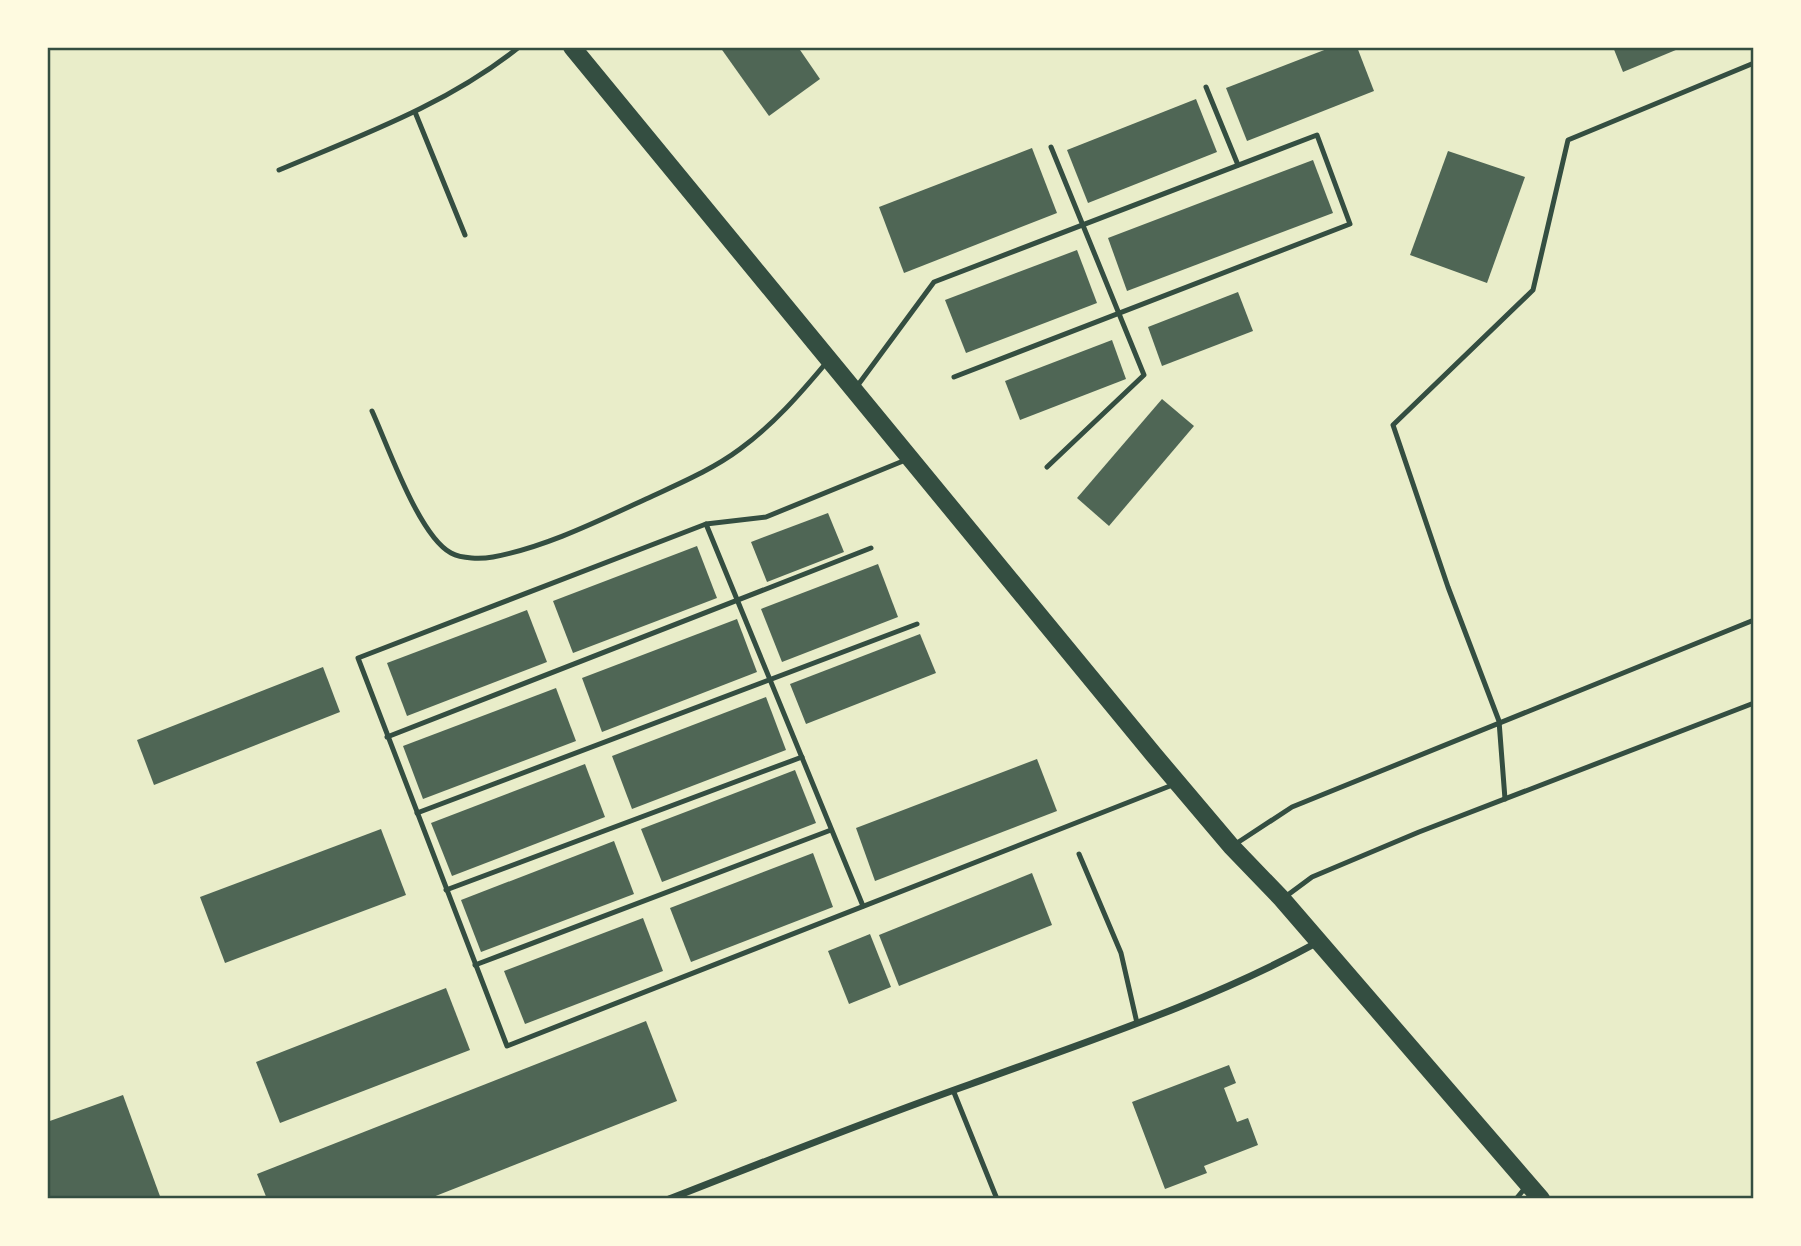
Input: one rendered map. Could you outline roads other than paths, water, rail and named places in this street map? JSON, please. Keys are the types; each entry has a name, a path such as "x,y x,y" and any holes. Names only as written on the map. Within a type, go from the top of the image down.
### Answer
{"main road":[{"path":"572,47 1178,783 1231,846 1282,899 1522,1192 1541,1199"}],"street":[{"path":"669,1199 953,1090 1137,1024 1281,963 1318,942"}],"lane":[{"path":"279,170 415,111 492,68 519,47"},
{"path":"1505,799 1499,722 1448,587 1393,425 1533,290 1568,140 1754,63"},
{"path":"1206,87 1238,165"},
{"path":"415,111 465,235"},
{"path":"853,391 934,282 1317,135 1350,223 954,377"},
{"path":"1047,467 1144,374 1051,147"},
{"path":"372,411 419,516 436,541 452,554 472,558 490,557 526,549 602,519 716,465 741,449 774,420 828,361"},
{"path":"909,458 766,517 706,523 358,659 507,1046 1178,783"},
{"path":"706,523 863,906"},
{"path":"387,737 871,548"},
{"path":"1231,846 1292,807 1754,620"},
{"path":"417,813 917,624"},
{"path":"1282,899 1312,877 1754,703"},
{"path":"446,890 802,757"},
{"path":"475,965 831,830"},
{"path":"1079,854 1121,953 1137,1024"},
{"path":"953,1090 997,1199"},
{"path":"692,1190 696,1199"}]}
